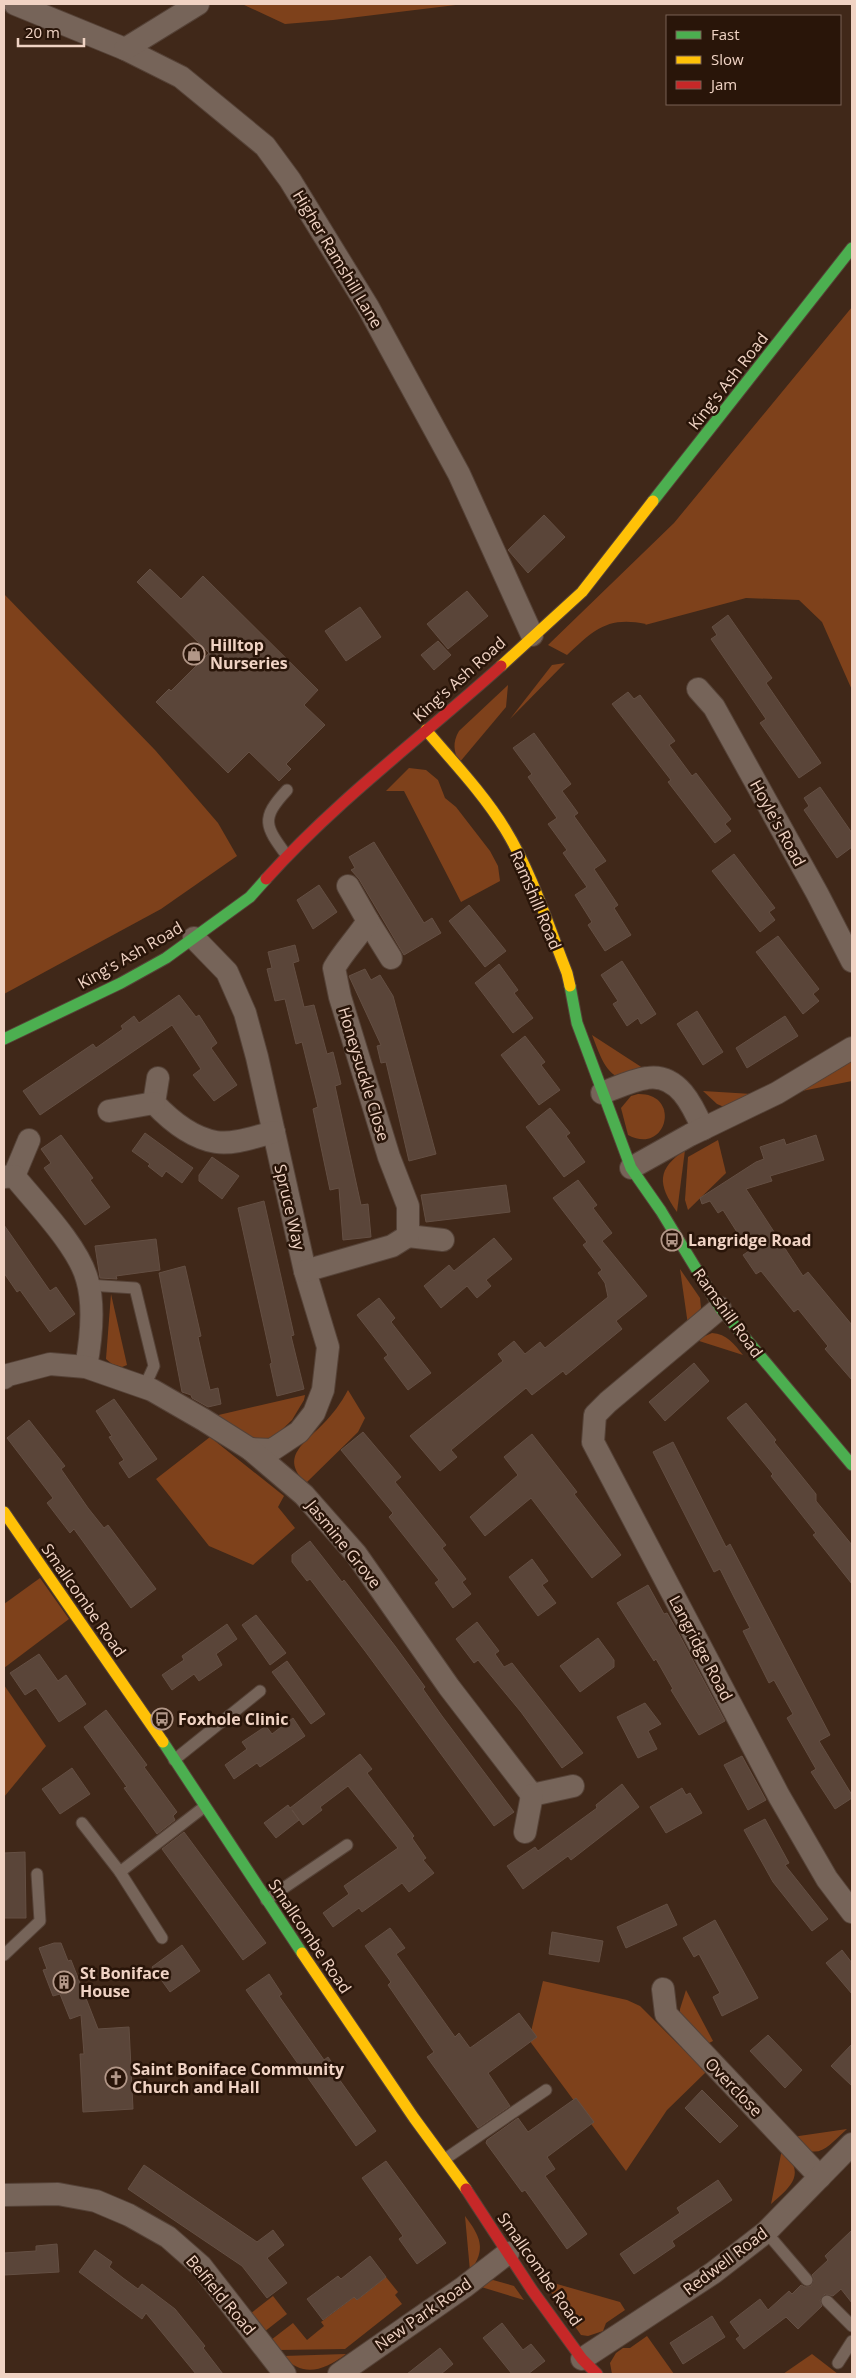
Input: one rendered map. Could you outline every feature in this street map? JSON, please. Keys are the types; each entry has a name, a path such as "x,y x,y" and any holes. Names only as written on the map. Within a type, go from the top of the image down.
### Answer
{"main road":[{"name":"King's Ash Road","path":"4,1039 121,983 166,958 250,897 287,856 372,775 488,677 532,635 582,592 852,248"},
{"name":"Ramshill Road","path":"426,730 486,801 505,829 523,863 567,973 577,1023 631,1168 661,1211 720,1308 852,1465"},
{"name":"Smallcombe Road","path":"4,1512 174,1760 266,1900 414,2118 590,2366"}],"street":[{"name":"Higher Ramshill Lane","path":"15,4 125,49 181,77 266,146 290,180 368,307 460,474 532,635"},
{"path":"125,49 198,4"},
{"name":"Hoyle's Road","path":"698,689 714,707 817,893 852,961"},
{"path":"348,886 391,958"},
{"name":"Honeysuckle Close","path":"368,921 357,938 343,952 334,968 340,997 389,1157 408,1206 408,1236"},
{"name":"Spruce Way","path":"194,938 227,972 245,1014 305,1271 328,1347 323,1390 314,1413 299,1432 272,1450 250,1449"},
{"path":"631,1168 703,1129 777,1093 852,1048"},
{"path":"154,1103 158,1078"},
{"path":"602,1093 647,1078 660,1078 672,1083 690,1101 703,1129"},
{"path":"154,1103 170,1120 191,1132 216,1142 246,1139 274,1132"},
{"path":"109,1111 154,1103"},
{"path":"29,1140 9,1176 72,1249 87,1279 91,1342 86,1367"},
{"path":"305,1271 392,1246 408,1236 443,1240"},
{"name":"Langridge Road","path":"720,1308 608,1402 596,1415 593,1442 779,1796 827,1879 852,1912"},
{"name":"Jasmine Grove","path":"4,1378 8,1375 50,1364 86,1367 144,1388 204,1420 250,1449 304,1495 356,1554 449,1686 532,1795"},
{"path":"525,1832 532,1795 573,1786"},
{"name":"Overclose","path":"663,1989 666,2014 820,2177"},
{"name":"Redwell Road","path":"590,2366 766,2232 852,2144"},
{"name":"Belfield Road","path":"4,2195 58,2194 96,2202 129,2215 168,2237 201,2266 286,2374"},
{"name":"New Park Road","path":"339,2374 464,2287 508,2253"}],"lane":[{"path":"287,790 273,805 267,819 269,832 287,856"},
{"path":"88,1285 135,1288 154,1366 144,1388"},
{"path":"174,1760 260,1691"},
{"path":"120,1872 204,1807"},
{"path":"82,1823 120,1872 162,1938"},
{"path":"266,1900 347,1845"},
{"path":"4,1954 40,1921 37,1874"},
{"path":"444,2159 546,2090"},
{"path":"766,2232 807,2280"},
{"path":"827,2301 852,2326"},
{"path":"838,2363 852,2341"}],"shaded area":[{"path":"242,4 464,4 285,24"},
{"path":"852,307 852,690 822,622 799,600 746,598 645,625 633,622 611,624 602,627 585,638 567,655 548,645 674,523"},
{"path":"4,594 155,750 218,823 237,856 161,909 4,994"},
{"path":"565,663 510,719 552,665"},
{"path":"508,685 506,707 459,763 454,747 459,731"},
{"path":"409,768 426,770 438,780 445,798 456,807 490,851 498,866 500,881 461,902 404,791 386,791"},
{"path":"592,1035 649,1072 626,1078 613,1074 600,1055"},
{"path":"852,1058 852,1081 792,1093"},
{"path":"703,1091 752,1094 724,1107 717,1104"},
{"path":"638,1094 652,1096 660,1103 664,1112 664,1122 660,1131 652,1137 641,1139 628,1135 621,1108 631,1096"},
{"path":"718,1140 726,1173 688,1210 685,1200 688,1157"},
{"path":"685,1150 677,1212 666,1193 663,1178 669,1164"},
{"path":"680,1269 700,1298 701,1308 688,1325"},
{"path":"111,1294 127,1365 122,1367 112,1364 106,1359"},
{"path":"712,1333 722,1335 733,1343 743,1355 696,1340"},
{"path":"348,1390 365,1418 358,1432 306,1483 298,1474 295,1465 298,1451 340,1404"},
{"path":"305,1395 292,1420 270,1441 259,1444 210,1417"},
{"path":"210,1437 284,1496 278,1507 295,1528 253,1565 209,1546 156,1479"},
{"path":"40,1578 69,1619 4,1668 4,1604"},
{"path":"4,1685 46,1746 4,1797"},
{"path":"543,1981 627,2000 640,2006 706,2072 667,2110 626,2171 529,2040"},
{"path":"686,1990 713,2041 707,2044 680,2017 680,2009"},
{"path":"847,2129 826,2147 814,2152 800,2145 792,2137"},
{"path":"782,2149 794,2165 794,2179 785,2191 771,2204"},
{"path":"465,2216 478,2236 480,2243 478,2256 470,2271"},
{"path":"386,2277 398,2292 395,2295 402,2304 345,2349 279,2350 271,2340 293,2323 307,2340 324,2326 321,2322 354,2297 357,2300"},
{"path":"493,2280 514,2286 524,2300 478,2286"},
{"path":"550,2282 620,2302 625,2310 606,2323 603,2331 588,2336 581,2335 546,2285"},
{"path":"273,2296 287,2314 264,2332 250,2314"},
{"path":"647,2336 674,2374 612,2374 610,2363 616,2353 623,2348 630,2348"},
{"path":"346,2354 329,2365 313,2370 298,2367 283,2356"},
{"path":"812,2354 838,2374 783,2374"}],"building":[{"path":"544,515 565,537 528,573 508,550"},
{"path":"150,569 181,599 203,576 318,690 304,705 325,725 286,764 291,769 279,781 249,752 228,773 156,702 169,689 171,691 209,653 137,582"},
{"path":"467,591 488,616 448,649 427,624"},
{"path":"360,607 381,637 346,661 325,631"},
{"path":"728,615 772,678 766,683 821,763 799,778 760,723 766,719 711,639 717,635 712,627"},
{"path":"438,641 451,655 434,670 421,655"},
{"path":"628,692 634,699 640,695 675,741 669,745 692,776 696,773 731,819 725,824 731,831 715,843 668,782 671,780 612,704"},
{"path":"534,733 571,784 562,791 578,813 574,816 606,861 594,869 618,905 614,908 631,935 605,951 588,925 592,922 575,895 587,887 563,853 567,850 548,824 557,818 528,777 532,774 513,748"},
{"path":"820,787 852,833 852,847 837,858 804,810 809,806 804,798"},
{"path":"374,842 424,923 432,918 441,933 404,955 359,879 351,870 355,868 349,857"},
{"path":"734,854 775,908 769,912 775,920 760,932 712,871"},
{"path":"319,885 337,912 313,929 297,900"},
{"path":"469,905 506,951 485,967 449,921"},
{"path":"778,936 819,989 813,994 819,1001 803,1014 756,952"},
{"path":"295,945 299,961 293,963 304,1007 314,1005 327,1054 333,1052 341,1084 335,1086 361,1205 368,1204 371,1237 343,1240 339,1188 330,1190 313,1109 318,1107 302,1042 296,1044 285,999 275,1001 267,969 272,968 268,952"},
{"path":"622,961 656,1014 641,1024 638,1018 627,1026 613,1004 618,1001 601,975"},
{"path":"499,964 518,990 514,993 533,1018 513,1033 475,983"},
{"path":"365,969 371,980 380,975 393,996 436,1154 409,1161 386,1062 381,1063 377,1046 381,1045 349,976"},
{"path":"179,995 196,1017 199,1015 217,1043 211,1048 237,1085 214,1101 193,1075 201,1069 172,1025 40,1115 23,1091 93,1044 96,1048 123,1029 121,1026 134,1016 139,1023"},
{"path":"697,1011 723,1052 703,1065 677,1024"},
{"path":"785,1016 798,1036 747,1068 736,1048"},
{"path":"525,1036 545,1062 541,1065 560,1090 539,1105 501,1055"},
{"path":"550,1108 570,1133 566,1136 585,1162 564,1177 526,1127"},
{"path":"145,1133 193,1168 182,1183 166,1171 162,1177 148,1166 150,1164 132,1151"},
{"path":"61,1135 93,1178 90,1180 110,1207 85,1225 44,1168 51,1163 41,1149"},
{"path":"816,1135 824,1160 770,1176 772,1181 746,1189 803,1276 808,1272 852,1325 852,1380 825,1349 828,1346 798,1309 794,1312 761,1271 756,1274 743,1255 749,1251 723,1210 718,1213 710,1201 702,1204 700,1198 756,1162 764,1159 760,1147 784,1139 786,1145"},
{"path":"212,1157 239,1176 222,1199 199,1181 199,1175"},
{"path":"578,1180 597,1205 593,1208 612,1233 602,1241 647,1296 616,1321 622,1329 566,1375 563,1371 532,1395 526,1388 451,1450 457,1457 440,1471 410,1436 503,1361 498,1354 514,1341 525,1354 540,1342 545,1348 608,1297 605,1283 598,1273 602,1270 583,1245 587,1242 553,1198"},
{"path":"506,1185 510,1212 426,1222 421,1195"},
{"path":"264,1201 294,1335 291,1336 304,1389 277,1396 270,1364 272,1363 238,1208"},
{"path":"4,1225 50,1291 56,1287 75,1314 50,1332 20,1290 17,1292 4,1273"},
{"path":"494,1238 512,1259 486,1280 491,1286 477,1298 467,1286 441,1308 424,1286 449,1265 454,1271"},
{"path":"156,1239 160,1270 116,1276 117,1279 100,1278 95,1246"},
{"path":"185,1266 201,1336 198,1337 210,1390 218,1388 221,1404 208,1407 192,1398 191,1395 182,1392 159,1273"},
{"path":"379,1298 395,1318 391,1322 431,1373 408,1390 384,1358 388,1355 357,1315"},
{"path":"694,1363 709,1381 665,1421 649,1402"},
{"path":"114,1399 157,1459 129,1478 119,1463 124,1460 109,1437 112,1436 96,1411"},
{"path":"746,1403 776,1440 774,1442 816,1494 816,1501 852,1545 852,1584 813,1535 816,1533 771,1476 773,1474 727,1418"},
{"path":"29,1420 65,1466 61,1469 88,1508 104,1528 108,1525 156,1589 131,1608 74,1529 70,1533 47,1503 53,1498 7,1438"},
{"path":"363,1432 401,1477 395,1482 446,1545 442,1548 466,1579 462,1582 471,1594 453,1608 435,1583 439,1580 389,1517 393,1513 341,1450"},
{"path":"532,1434 577,1492 574,1494 621,1555 592,1578 531,1498 485,1536 470,1517 518,1475 504,1457"},
{"path":"673,1442 726,1547 730,1544 830,1735 819,1741 852,1795 852,1798 835,1809 811,1772 816,1769 787,1718 793,1714 774,1680 769,1683 743,1631 750,1628 720,1569 714,1572 653,1452"},
{"path":"310,1541 342,1582 344,1580 395,1646 425,1687 423,1689 442,1716 514,1812 494,1826 310,1579 307,1581 292,1562 292,1555"},
{"path":"532,1559 548,1581 542,1585 556,1603 538,1616 509,1577"},
{"path":"648,1585 664,1614 667,1613 679,1634 725,1721 699,1735 671,1690 673,1689 656,1659 654,1661 617,1603"},
{"path":"256,1615 286,1653 270,1665 242,1625"},
{"path":"477,1622 499,1651 495,1654 504,1667 512,1663 583,1753 562,1768 521,1712 478,1660 474,1663 456,1639"},
{"path":"227,1624 237,1639 216,1654 222,1665 199,1681 194,1674 172,1690 162,1675 184,1660 182,1656"},
{"path":"598,1638 614,1660 614,1667 580,1692 560,1666"},
{"path":"39,1654 58,1681 66,1675 86,1704 59,1722 36,1688 25,1695 10,1673"},
{"path":"287,1661 325,1714 311,1724 272,1672"},
{"path":"645,1703 661,1724 648,1731 657,1749 638,1758 617,1717"},
{"path":"106,1710 147,1765 144,1767 177,1812 173,1816 175,1820 157,1834 124,1788 127,1787 84,1727"},
{"path":"293,1718 305,1736 260,1767 257,1763 234,1779 225,1765 247,1749 242,1742 266,1726 272,1734"},
{"path":"360,1754 372,1769 367,1773 414,1836 412,1838 426,1858 423,1860 434,1873 409,1892 402,1883 362,1912 359,1908 333,1927 323,1913 349,1894 344,1886 398,1848 348,1786 320,1807 322,1810 303,1825 292,1810 299,1820 276,1838 264,1823 288,1805 290,1808"},
{"path":"742,1756 766,1800 748,1810 724,1765"},
{"path":"72,1768 90,1794 60,1814 42,1789"},
{"path":"622,1784 639,1807 571,1860 568,1856 523,1889 507,1866 535,1847 538,1851 597,1808 596,1805"},
{"path":"682,1788 686,1795 690,1793 702,1813 666,1833 650,1807"},
{"path":"765,1819 789,1863 785,1865 828,1919 812,1931 773,1882 744,1830"},
{"path":"184,1832 266,1943 243,1960 162,1849"},
{"path":"25,1852 26,1918 4,1918 4,1853"},
{"path":"667,1904 677,1925 626,1948 617,1927"},
{"path":"715,1920 758,1998 722,2016 713,1997 720,1993 699,1954 694,1957 683,1938"},
{"path":"390,1928 405,1948 396,1954 455,2037 459,2033 470,2048 519,2013 537,2037 488,2073 510,2106 478,2128 427,2057 434,2052 388,1985 391,1982 365,1946"},
{"path":"552,1932 603,1941 599,1962 549,1954"},
{"path":"54,1943 61,1943 68,1961 71,1960 98,2029 129,2027 133,2109 83,2112 80,2054 84,2054 81,2015 70,2019 60,1994 53,1996 43,1970 47,1969 39,1948"},
{"path":"182,1945 200,1971 170,1992 152,1967"},
{"path":"842,1950 852,1963 852,1994 826,1963"},
{"path":"269,1974 282,1994 279,1996 324,2060 328,2057 342,2077 339,2079 376,2131 356,2146 246,1990"},
{"path":"768,2035 802,2070 785,2088 750,2051"},
{"path":"852,2044 852,2086 831,2066"},
{"path":"702,2090 738,2126 720,2143 685,2108"},
{"path":"576,2098 594,2122 547,2157 555,2169 545,2176 587,2234 567,2249 525,2190 522,2192 486,2143 487,2140 518,2118 528,2132"},
{"path":"386,2161 446,2243 417,2264 399,2239 403,2236 362,2178"},
{"path":"144,2165 257,2242 273,2230 284,2245 267,2258 287,2283 267,2298 242,2266 128,2189"},
{"path":"718,2180 732,2200 672,2241 675,2246 634,2274 620,2254 680,2213 677,2208"},
{"path":"852,2230 852,2303 841,2289 833,2296 825,2294 820,2300 822,2306 798,2329 786,2317 744,2349 736,2339 740,2336 730,2322 760,2299 768,2310 789,2291 792,2294 801,2285 805,2287 811,2286 814,2279 812,2275 828,2260 825,2256"},
{"path":"57,2244 59,2272 4,2275 4,2253 36,2251 36,2246"},
{"path":"95,2250 112,2262 109,2267 123,2278 138,2289 142,2284 175,2309 205,2346 203,2348 223,2374 196,2374 146,2313 142,2319 79,2272"},
{"path":"370,2256 386,2277 357,2300 354,2297 323,2320 307,2299 338,2276 341,2279"},
{"path":"712,2316 725,2337 683,2364 670,2343"},
{"path":"502,2323 523,2350 531,2344 545,2361 528,2374 512,2374 483,2338"},
{"path":"440,2348 453,2364 441,2374 407,2374"}],"traffic: fast":[{"path":"653,501 852,248"},
{"path":"4,1039 121,983 166,958 250,897 266,879"},
{"path":"570,986 577,1023 631,1168 661,1211 720,1308 852,1465"},
{"path":"163,1742 302,1953"}],"traffic: slow":[{"path":"501,666 582,592 653,501"},
{"path":"426,730 487,803 515,846 539,899 567,973 570,986"},
{"path":"4,1512 163,1742"},
{"path":"302,1953 414,2118 466,2189"}],"traffic: jam":[{"path":"266,879 322,822 501,666"},
{"path":"466,2189 532,2290 582,2359 597,2374"}],"place":[{"name":"Hilltop Nurseries","path":"194,654"},
{"name":"Langridge Road","path":"672,1240"},
{"name":"Foxhole Clinic","path":"162,1719"},
{"name":"St Boniface House","path":"64,1982"},
{"name":"Saint Boniface Community Church and Hall","path":"116,2078"}]}
